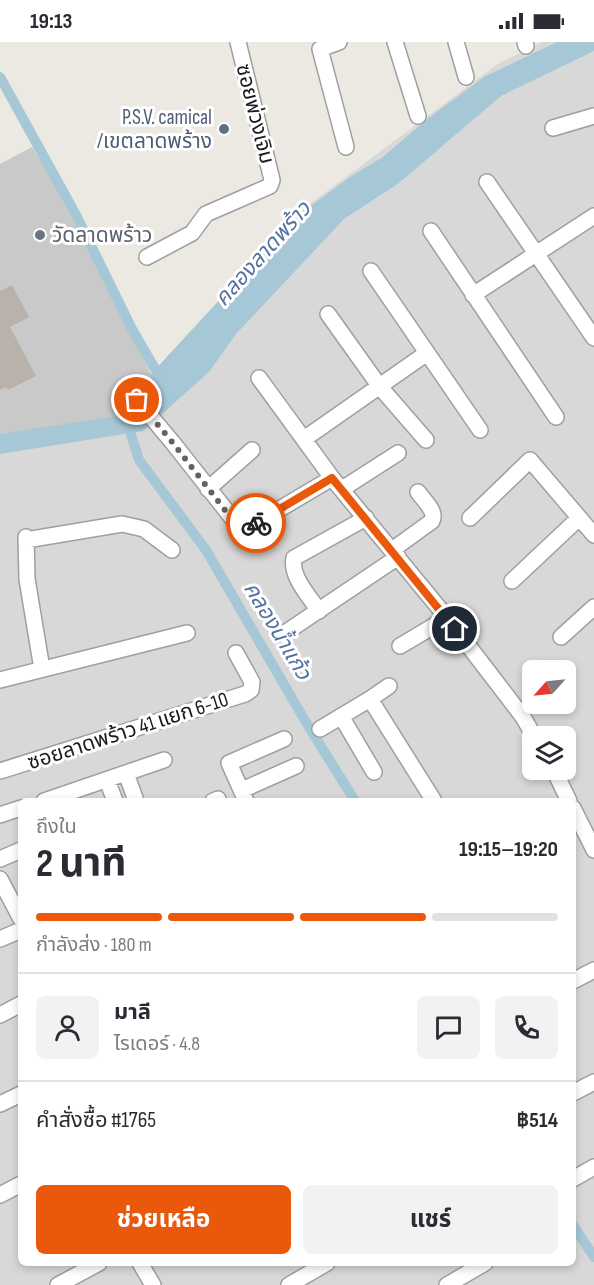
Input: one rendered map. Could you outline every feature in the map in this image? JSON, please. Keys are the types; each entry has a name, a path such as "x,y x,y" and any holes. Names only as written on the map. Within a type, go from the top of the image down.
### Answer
{"street":[{"name":"ซอยพ่วงเจิม","path":"147,257 192,232 206,214 270,186 272,180 238,42"},
{"path":"339,42 320,49 346,147"},
{"path":"395,42 418,116"},
{"path":"456,42 466,77"},
{"path":"553,128 594,116"},
{"path":"487,182 594,338"},
{"path":"473,295 594,216"},
{"path":"431,231 556,417"},
{"path":"371,271 480,430"},
{"path":"328,314 380,387 426,440"},
{"path":"304,439 427,353"},
{"path":"259,378 337,483 447,618 528,726"},
{"path":"137,400 240,528 246,529 398,453"},
{"path":"208,489 252,450"},
{"path":"470,518 530,460 594,535"},
{"path":"282,635 319,611 395,554 432,521 434,513 418,492"},
{"path":"319,611 295,574 292,566 294,558 366,518"},
{"path":"512,580 579,518"},
{"path":"42,669 27,579 26,538 122,524 144,529 172,550"},
{"path":"561,637 594,607"},
{"path":"400,646 447,618"},
{"path":"0,680 187,633"},
{"name":"ซอยลาดพร้าว 41 แยก 6-10","path":"0,771 245,694 251,690 252,682 236,653"},
{"path":"320,729 389,686"},
{"path":"369,699 432,798"},
{"path":"341,716 374,772"},
{"path":"284,739 230,763 244,795 296,766"},
{"path":"53,798 164,760"},
{"path":"126,773 135,798"},
{"path":"107,780 114,798"},
{"path":"559,780 568,798"},
{"path":"0,815 18,809"},
{"path":"576,814 594,850"},
{"path":"0,859 18,851"},
{"path":"0,879 18,913"},
{"path":"0,939 18,931"},
{"path":"576,979 594,970"},
{"path":"0,1015 18,1006"},
{"path":"576,1091 594,1082"},
{"path":"0,1104 18,1095"},
{"path":"576,1177 594,1167"},
{"path":"0,1195 18,1186"},
{"path":"58,1285 93,1266"},
{"path":"142,1266 153,1285"},
{"path":"289,1285 322,1266"},
{"path":"447,1285 480,1266"}],"shaded area":[{"path":"543,42 594,42 594,1285 0,1285 0,425 141,396 157,386 174,370 307,206 499,63"},
{"name":"วัดลาดพร้าว","path":"32,147 113,296 151,374 149,397 132,416 107,417 0,434 0,164"}],"water":[{"name":"คลองลาดพร้าว","path":"557,42 594,42 594,51 501,96 399,183 344,219 236,334 209,372 143,431 0,454 0,434 107,417 132,416 149,397 151,374 297,216 350,177 383,157 426,120 484,77"}],"building":[{"path":"12,285 29,317 10,327 36,376 8,390 6,387 0,390 0,291"}],"waterway":[{"path":"0,77 76,215 132,329 162,381"},
{"name":"คลองน้ำแก้ว","path":"127,422 139,460 206,550 307,724 353,798"},
{"name":"คลองน้ำแก้ว","path":"576,1230 594,1257"}],"way so far":[{"path":"137,400 235,523 240,528 246,529 256,523"}],"place":[{"name":"P.S.V. camical /เขตลาดพร้าง","path":"224,129"},
{"name":"วัดลาดพร้าว","path":"40,235"}],"route":[{"path":"256,523 332,478 455,629"}]}
